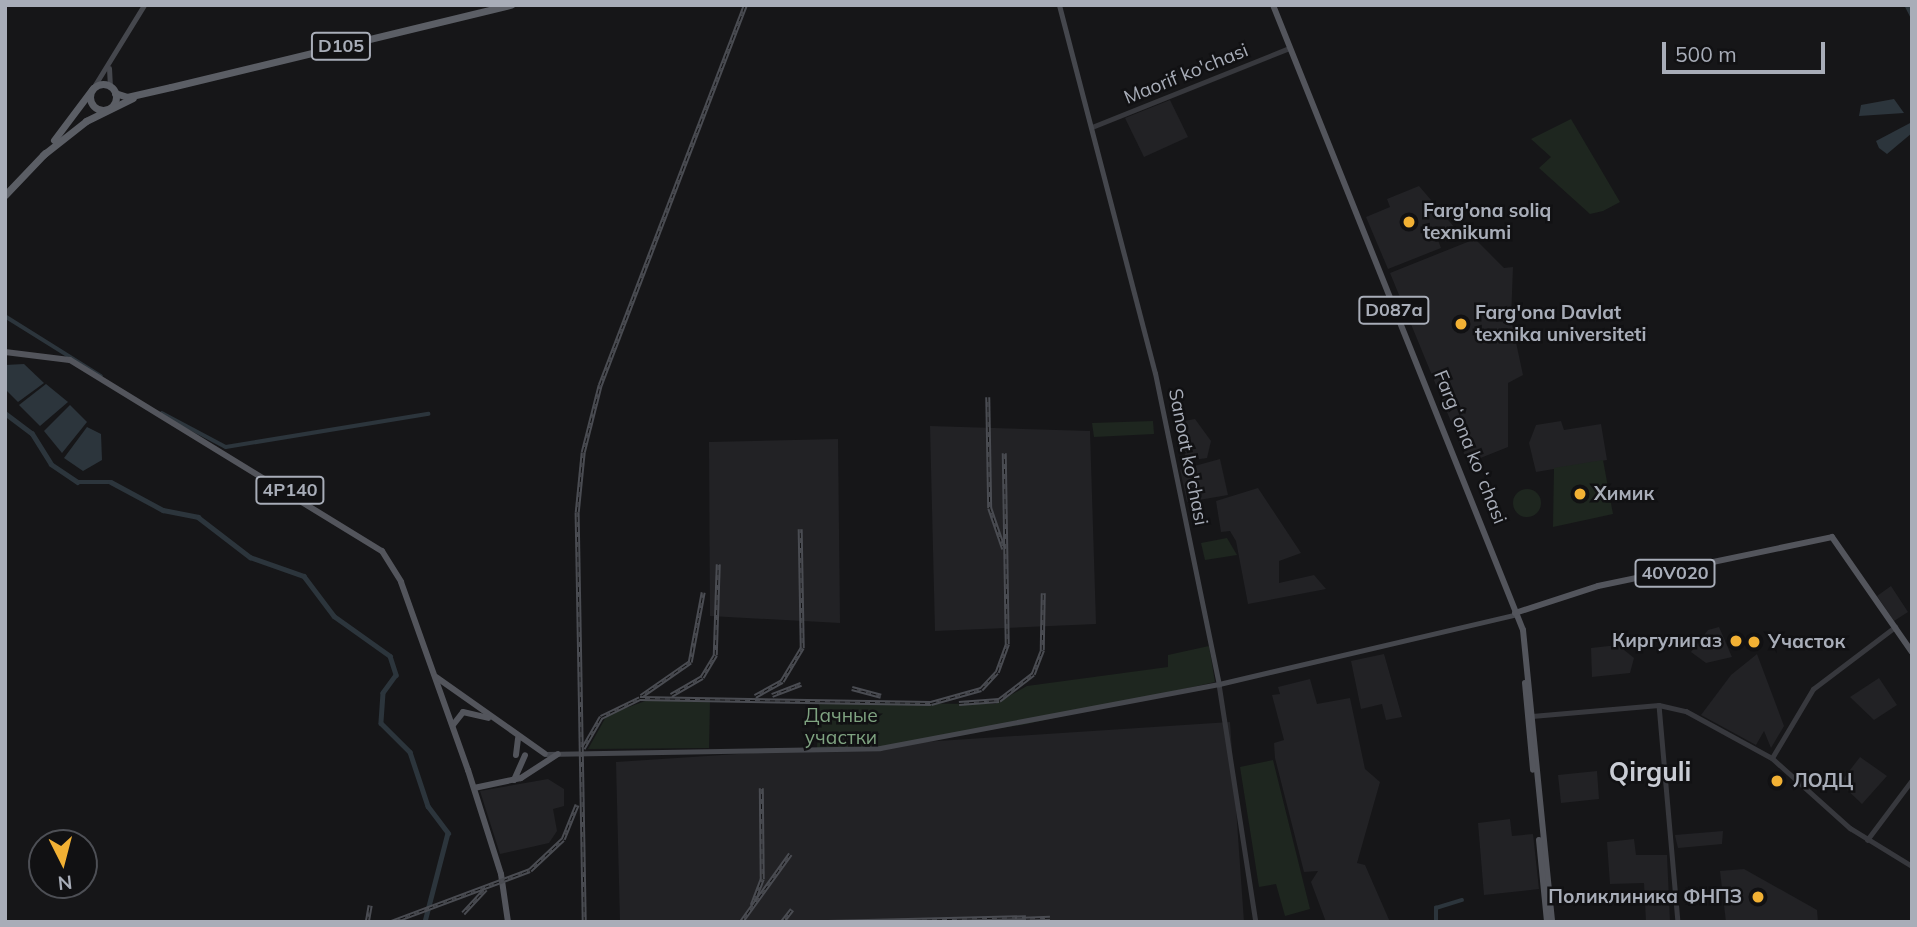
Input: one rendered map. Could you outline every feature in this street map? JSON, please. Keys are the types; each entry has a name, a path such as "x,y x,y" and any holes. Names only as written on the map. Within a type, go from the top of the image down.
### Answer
{"highway":[{"name":"D105","path":"43,155 109,107 171,87 510,5"},
{"name":"D105","path":"5,195 43,155 93,88 113,90 171,87"},
{"path":"93,88 94,106 109,107 113,90"}],"main road":[{"path":"93,88 110,65 144,5"},
{"name":"Sanoat ko'chasi","path":"1059,5 1155,373 1219,684"},
{"name":"Fargʻona koʻchasi","path":"1271,5 1451,446 1516,614 1530,716 1549,922"},
{"path":"110,65 113,90"},
{"name":"4P140","path":"5,352 70,360 382,551 401,582 453,725 501,874 508,922"},
{"name":"40V020","path":"1516,614 1578,594 1831,538 1912,652"},
{"path":"435,676 545,754 878,749 1219,684 1516,614 1578,591 1707,564"},
{"path":"453,725 466,712 499,723"},
{"path":"516,755 517,736"},
{"path":"474,788 513,781 558,754"},
{"path":"513,781 525,766 525,755"}],"street":[{"name":"Maorif ko'chasi","path":"1092,127 1288,48"},
{"path":"1772,758 1813,689 1895,627"},
{"name":"Sanoat ko'chasi","path":"1219,684 1256,922"},
{"path":"1530,716 1660,705 1696,715 1772,758 1867,840 1912,866"},
{"path":"1660,705 1678,922"},
{"path":"1867,840 1912,780"}],"shaded area":[{"path":"1894,99 1904,113 1859,116 1861,105"},
{"path":"1170,100 1188,137 1144,157 1125,118"},
{"path":"1912,122 1912,133 1887,154 1879,148 1876,141"},
{"name":"Farg'ona soliq texnikumi","path":"1419,186 1455,228 1436,235 1441,248 1388,269 1366,217 1390,207 1387,199"},
{"name":"Farg'ona Davlat texnika universiteti","path":"1475,239 1504,268 1513,267 1511,319 1523,375 1508,383 1508,447 1468,463 1390,273"},
{"path":"24,364 44,383 18,402 5,389 5,365"},
{"path":"46,384 68,402 40,426 19,405"},
{"path":"70,405 87,422 62,453 44,431"},
{"path":"1195,419 1211,441 1207,458 1186,461 1179,422"},
{"path":"1561,421 1564,430 1601,424 1607,460 1536,472 1529,443 1536,425"},
{"path":"930,426 1090,431 1096,624 935,631"},
{"path":"87,427 101,434 102,460 83,471 64,458"},
{"path":"838,439 840,623 710,616 709,442"},
{"path":"1220,459 1228,495 1187,502 1180,470"},
{"path":"1258,488 1301,553 1279,561 1279,583 1314,575 1326,589 1248,604 1236,541 1230,531 1221,532 1216,501"},
{"path":"1891,586 1908,612 1894,621 1877,596"},
{"path":"1719,627 1732,657 1706,663 1691,652 1708,630"},
{"path":"1618,645 1634,658 1630,673 1592,677 1591,648"},
{"path":"1384,654 1402,717 1386,720 1382,704 1361,709 1351,661"},
{"path":"1757,654 1784,726 1771,748 1764,731 1756,745 1701,715 1731,675"},
{"path":"1879,678 1897,705 1874,720 1850,697"},
{"path":"1310,679 1317,704 1350,698 1365,769 1380,782 1357,863 1365,865 1390,922 1326,922 1311,882 1318,871 1304,872 1275,758 1274,743 1284,740 1272,695 1280,694 1278,687"},
{"path":"1230,722 1244,922 620,922 616,762"},
{"path":"1860,757 1887,776 1862,804 1840,783"},
{"path":"1597,771 1599,799 1561,803 1558,775"},
{"path":"548,779 564,789 564,806 553,809 557,831 549,843 500,854 480,791"},
{"path":"1510,819 1512,836 1533,834 1539,889 1484,895 1478,823"},
{"path":"1723,831 1722,844 1678,848 1675,835"},
{"path":"1634,839 1636,855 1667,855 1670,922 1646,922 1644,883 1610,884 1607,842"},
{"name":"Поликлиника ФНПЗ","path":"1744,869 1817,910 1818,922 1726,922 1720,871"}],"green space":[{"path":"1571,119 1620,202 1603,211 1590,214 1539,168 1551,157 1531,139"},
{"path":"1153,421 1154,434 1094,437 1092,423"},
{"name":"Химик","path":"1603,460 1613,514 1553,527 1554,468"},
{"path":"1527,489 1537,493 1541,503 1537,513 1527,517 1517,513 1513,503 1517,493"},
{"path":"1227,538 1237,555 1205,560 1201,543"},
{"name":"Дачные участки","path":"1209,646 1215,682 1027,724 864,749 817,748 819,703 995,704 1027,686 1168,667 1168,655"},
{"path":"648,700 710,700 709,748 588,749 607,715"},
{"path":"1273,760 1310,909 1285,916 1276,884 1259,887 1240,767"}],"waterway":[{"path":"1907,5 1912,15"},
{"path":"5,316 101,376"},
{"path":"5,413 32,433 51,464 78,482 111,482 163,510 198,517 250,557 304,576 334,616 390,656 396,675 383,693 381,723 410,752 428,806 448,833 425,922"},
{"path":"162,413 226,447 428,414"},
{"path":"1436,922 1436,908 1462,900"}],"railway":[{"path":"584,922 577,512 583,452 600,385 745,5"},
{"path":"988,397 990,508 1004,549"},
{"path":"583,748 601,717 640,698 931,703 981,689 997,672 1007,644 1004,453"},
{"path":"755,696 782,681 802,648 800,529"},
{"path":"671,695 702,677 715,655 718,564"},
{"path":"641,696 690,662 703,592"},
{"path":"959,703 999,700 1033,674 1042,650 1043,593"},
{"path":"772,695 801,684"},
{"path":"852,688 881,696"},
{"path":"752,905 762,879 761,788"},
{"path":"391,922 530,870 563,839 577,805"},
{"path":"741,922 790,854"},
{"path":"463,913 485,889"},
{"path":"367,922 370,905"},
{"path":"782,922 792,909"},
{"path":"827,922 1026,917"},
{"path":"1015,919 1050,918"}],"place":[{"name":"Farg'ona soliq texnikumi","path":"1409,222"},
{"name":"Farg'ona Davlat texnika universiteti","path":"1461,324"},
{"name":"Химик","path":"1580,494"},
{"name":"Киргулигаз","path":"1736,641"},
{"name":"Участок","path":"1754,642"},
{"name":"ЛОДЦ","path":"1777,781"},
{"name":"Поликлиника ФНПЗ","path":"1758,897"}],"district":[{"name":"Qirguli","path":"1650,772"}]}
